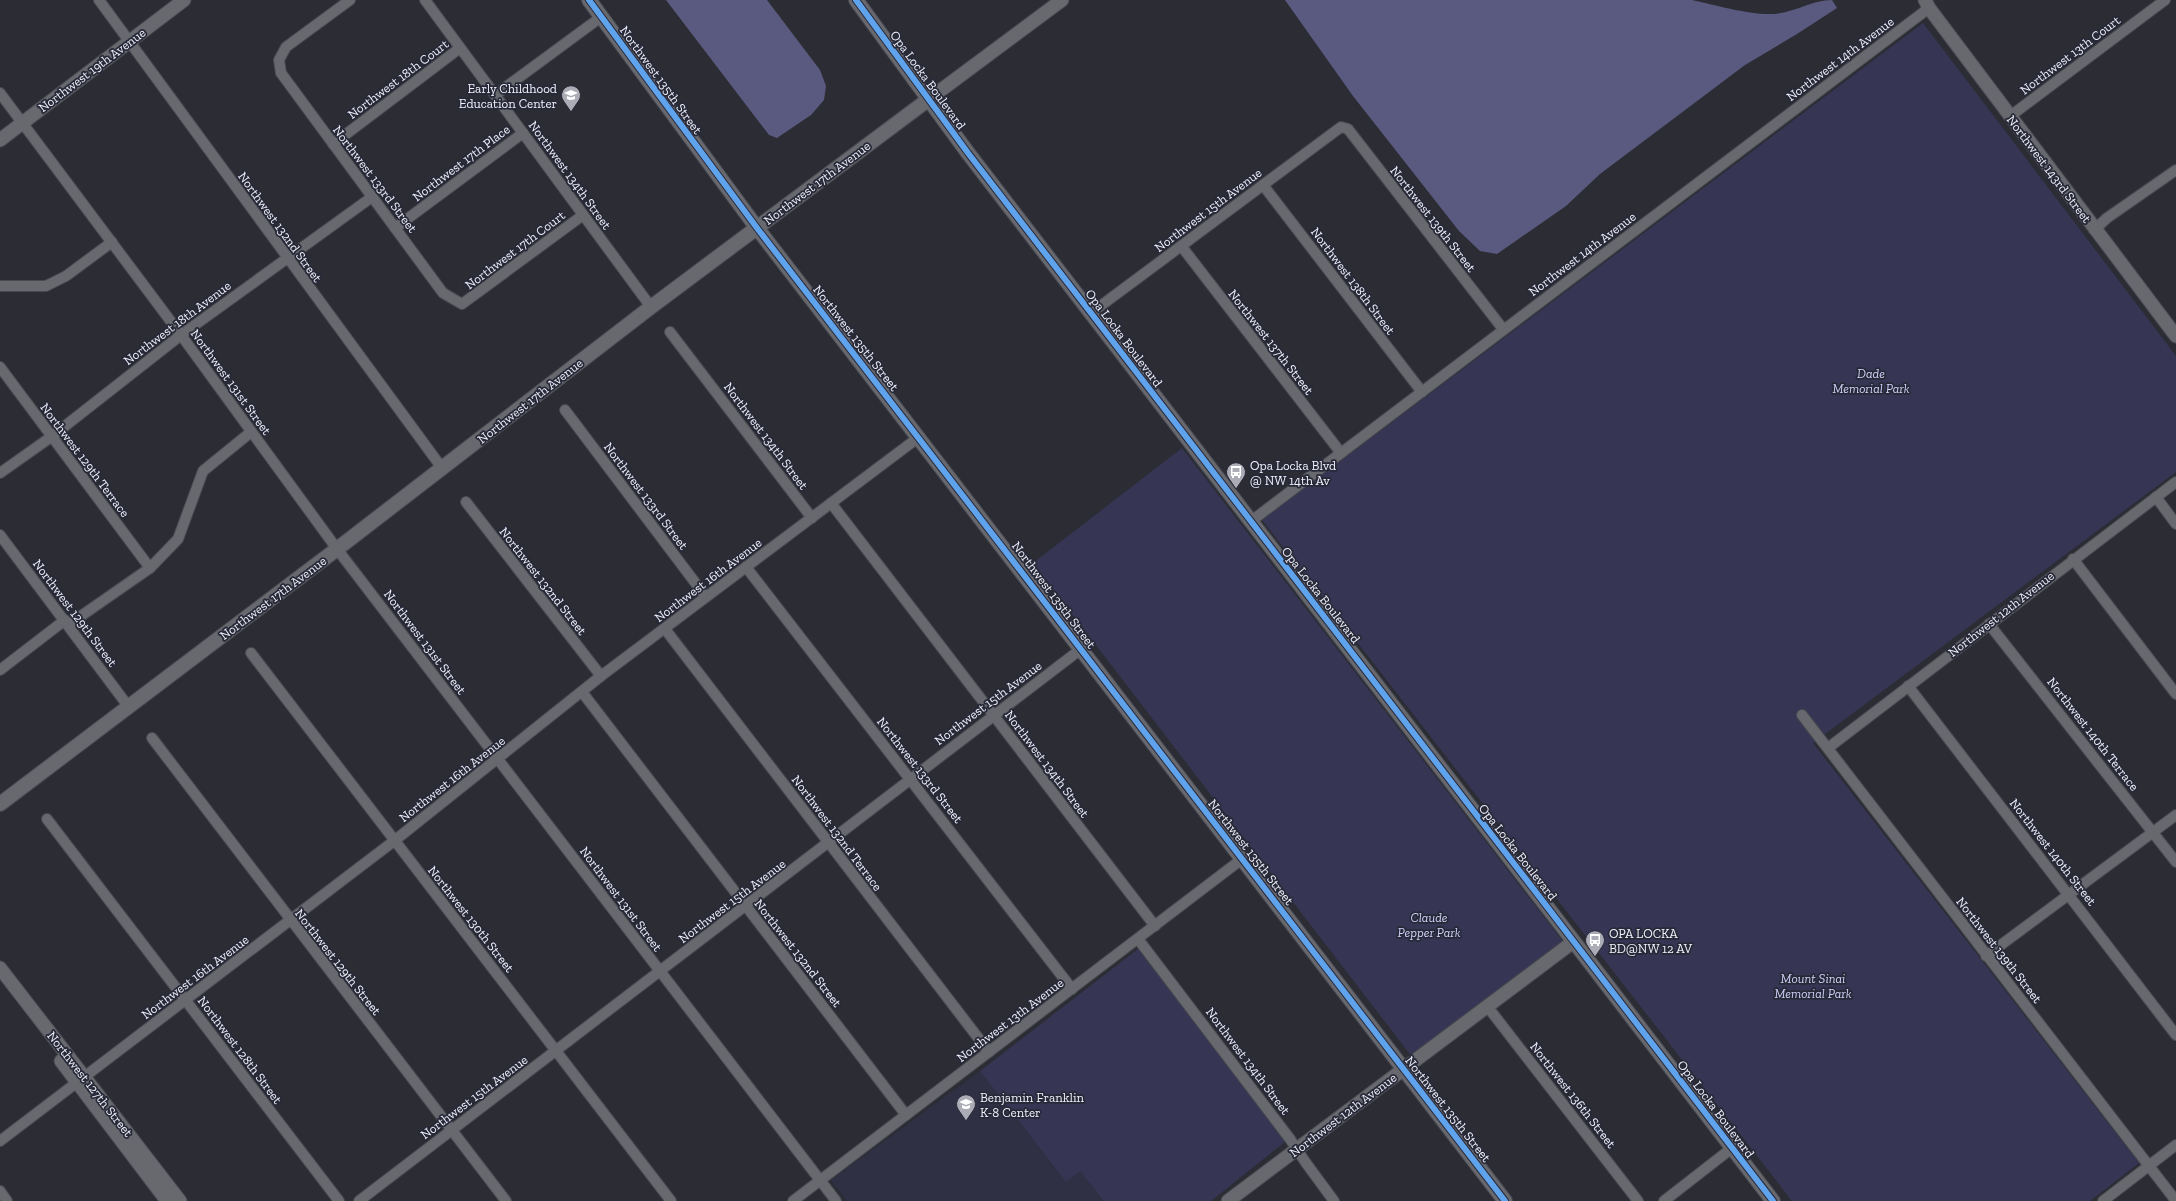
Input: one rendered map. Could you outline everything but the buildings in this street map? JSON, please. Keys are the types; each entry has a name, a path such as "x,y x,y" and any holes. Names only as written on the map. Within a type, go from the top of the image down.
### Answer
{"main road":[{"name":"Northwest 135th Street","path":"589,0 757,228 1505,1201"},
{"name":"Opa Locka Boulevard","path":"856,0 929,99 1250,522 1773,1201"},
{"name":"Northwest 17th Avenue","path":"0,804 337,549 651,307 929,99"}],"street":[{"name":"Northwest 132nd Street","path":"99,0 286,258 442,468"},
{"name":"Northwest 19th Avenue","path":"0,140 184,0"},
{"name":"Northwest 133rd Street","path":"350,0 286,47 279,60 281,73 443,293 462,304"},
{"name":"Northwest 134th Street","path":"425,0 651,307"},
{"name":"Northwest 17th Avenue","path":"929,99 1062,0"},
{"name":"Northwest 13th Court","path":"2009,117 2165,0"},
{"name":"Northwest 143rd Street","path":"1927,4 2009,117 2176,336"},
{"name":"Northwest 14th Avenue","path":"1250,522 1422,392 1927,4"},
{"path":"495,95 601,17"},
{"name":"Northwest 18th Court","path":"333,144 460,48"},
{"name":"Northwest 131st Street","path":"0,93 181,335 337,549 836,1201"},
{"name":"Northwest 139th Street","path":"1341,127 1348,129 1503,329"},
{"name":"Northwest 15th Avenue","path":"1091,313 1341,127"},
{"name":"Northwest 17th Place","path":"396,228 523,133"},
{"path":"2094,230 2107,218 2176,170"},
{"name":"Northwest 138th Street","path":"1263,185 1422,392"},
{"name":"Northwest 18th Avenue","path":"0,473 51,437 181,335 372,197"},
{"name":"Northwest 17th Court","path":"462,304 583,215"},
{"path":"0,286 46,286 66,276 112,242"},
{"name":"Northwest 137th Street","path":"1182,246 1341,453"},
{"name":"Northwest 134th Street","path":"670,332 812,518"},
{"name":"Northwest 129th Terrace","path":"0,367 150,568"},
{"name":"Northwest 133rd Street","path":"565,410 706,598"},
{"path":"0,670 67,622 150,568 178,539 203,471 251,432"},
{"name":"Northwest 16th Avenue","path":"0,1141 186,1001 394,841 498,760 600,676 665,629 919,437"},
{"name":"Northwest 12th Avenue","path":"1828,748 2073,559 2176,482"},
{"path":"2156,497 2176,524"},
{"name":"Northwest 132nd Street","path":"466,502 600,676"},
{"name":"Northwest 134th Street","path":"831,503 1155,926"},
{"name":"Northwest 129th Street","path":"0,536 67,622 128,706"},
{"path":"2073,559 2176,694"},
{"name":"Northwest 133rd Street","path":"746,567 1072,989"},
{"name":"Northwest 140th Terrace","path":"1989,624 2176,862"},
{"name":"Northwest 132nd Terrace","path":"665,629 989,1052"},
{"name":"Northwest 15th Avenue","path":"359,1201 746,907 910,779 1081,649"},
{"name":"Northwest 130th Street","path":"251,653 670,1201"},
{"name":"Northwest 140th Street","path":"1908,686 2070,894 2176,1035"},
{"name":"Northwest 132nd Street","path":"582,692 906,1115"},
{"name":"Northwest 139th Street","path":"1802,715 2176,1201"},
{"name":"Northwest 129th Street","path":"152,738 290,921 506,1201"},
{"path":"1986,956 2176,815"},
{"name":"Northwest 128th Street","path":"47,819 339,1201"},
{"name":"Northwest 13th Avenue","path":"793,1201 1242,859"},
{"name":"Northwest 134th Street","path":"1138,939 1297,1149 1334,1201"},
{"name":"Northwest 12th Avenue","path":"1228,1201 1573,942"},
{"name":"Northwest 127th Street","path":"0,968 167,1201"},
{"name":"Northwest 127th Street","path":"0,982 180,1201"},
{"name":"Northwest 136th Street","path":"1487,1006 1638,1201"},
{"path":"2103,1201 2176,1145"},
{"path":"1664,1201 1732,1148"},
{"path":"0,1191 8,1201"}],"shaded area":[{"path":"666,0 767,0 820,70 826,86 824,100 811,115 777,138 769,135"},
{"path":"1285,0 1692,0 1743,11 1773,14 1817,2 1832,0 1837,8 1745,65 1600,174 1566,206 1497,254 1480,251 1459,231 1353,96"},
{"name":"Benjamin Franklin K-8 Center","path":"980,1071 1066,1182 1080,1170 1104,1201 847,1201 831,1180"}],"green space":[{"name":"Dade Memorial Park","path":"1923,23 2176,356 2176,472 1813,743 2139,1163 2090,1201 1792,1201 1262,520"},
{"name":"Claude Pepper Park","path":"1182,448 1564,943 1412,1057 1033,563"},
{"path":"1138,949 1286,1141 1211,1201 1104,1201 1080,1171 1066,1182 980,1071"}],"cycle path":[{"path":"589,0 757,228 1505,1201"},
{"path":"856,0 968,153 1773,1201"}],"place":[{"name":"Early Childhood Education Center","path":"571,112"},
{"name":"Opa Locka Blvd @ NW 14th Av","path":"1236,489"},
{"name":"OPA LOCKA BD@NW 12 AV","path":"1595,957"},
{"name":"Benjamin Franklin K-8 Center","path":"966,1121"}],"park label":[{"name":"Mount Sinai Memorial Park","path":"1813,986"}]}
